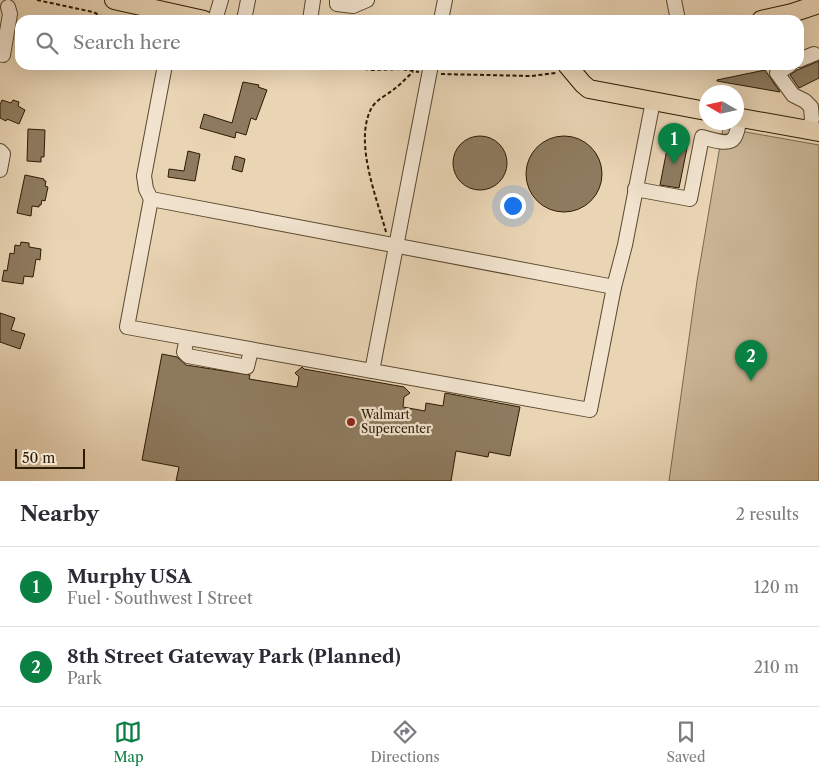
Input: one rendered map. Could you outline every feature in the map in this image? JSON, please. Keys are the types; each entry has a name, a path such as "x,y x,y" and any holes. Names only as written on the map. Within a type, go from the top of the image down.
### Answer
{"main road":[{"path":"114,0 155,4 171,15"},
{"path":"788,15 819,4"},
{"path":"570,70 589,89 699,110"},
{"path":"744,118 814,131"}],"street":[{"path":"216,15 221,0"},
{"path":"245,15 248,0"},
{"path":"311,15 314,0"},
{"path":"338,0 337,4 354,6 367,0"},
{"path":"442,15 445,0"},
{"path":"674,0 677,15"},
{"path":"0,23 6,5"},
{"path":"0,54 3,55 3,42 10,14 6,5"},
{"path":"804,58 814,54"},
{"path":"163,70 144,176 146,189 151,199 127,327 187,338 250,356 372,371 590,410 653,101"},
{"path":"372,371 396,246 435,70"},
{"path":"782,70 777,73 793,95 806,101 811,107 814,131"},
{"path":"635,189 690,199 702,137 728,142 735,138 736,130"},
{"path":"0,151 3,154 0,170"},
{"path":"151,199 614,287"},
{"path":"187,338 184,352 188,356 247,367 250,356"}],"path":[{"path":"36,0 99,15"},
{"path":"406,70 418,72"},
{"path":"435,70 531,76 570,70"},
{"path":"386,232 366,160 365,141 368,116 379,99 413,72"}],"shaded area":[{"path":"723,130 734,130 819,145 819,481 669,481 697,281"}],"building":[{"path":"819,61 819,78 799,88 790,75 797,70 804,70 804,67"},
{"path":"765,70 780,92 717,81"},
{"path":"243,82 259,85 258,87 267,90 256,120 251,118 246,135 236,132 235,138 200,128 204,114 232,123"},
{"path":"2,100 11,103 13,100 19,102 18,106 25,110 19,124 0,118"},
{"path":"28,129 45,130 44,157 41,157 41,162 27,161"},
{"path":"480,136 490,138 499,144 505,153 507,163 505,173 499,182 490,188 480,190 470,188 461,182 455,173 453,163 455,153 461,144 470,138"},
{"path":"557,136 571,136 585,142 596,153 602,167 599,189 591,201 571,212 557,212 543,206 532,195 526,181 526,167 532,153 543,142"},
{"path":"669,139 688,143 679,188 660,185"},
{"path":"188,151 200,154 195,181 168,177 169,169 184,171"},
{"path":"235,156 245,159 242,172 232,169"},
{"path":"25,175 44,179 46,181 45,186 48,187 45,201 42,200 39,207 32,206 31,216 17,213"},
{"path":"21,242 29,243 29,247 41,249 40,260 36,259 33,277 24,276 23,284 2,281 4,270 7,271 10,253 14,254 15,245 20,246"},
{"path":"0,313 15,318 11,330 25,334 20,349 0,342"},
{"name":"Walmart Supercenter","path":"162,354 177,357 186,365 250,375 249,379 297,387 299,377 295,373 302,367 304,369 404,387 410,393 404,397 403,407 425,411 426,403 443,406 445,393 520,407 510,456 489,452 488,457 456,451 451,481 176,481 179,467 142,460"}],"place":[{"name":"Murphy USA","path":"674,164"},
{"name":"8th Street Gateway Park (Planned)","path":"751,381"},
{"name":"Walmart Supercenter","path":"351,422"}]}
